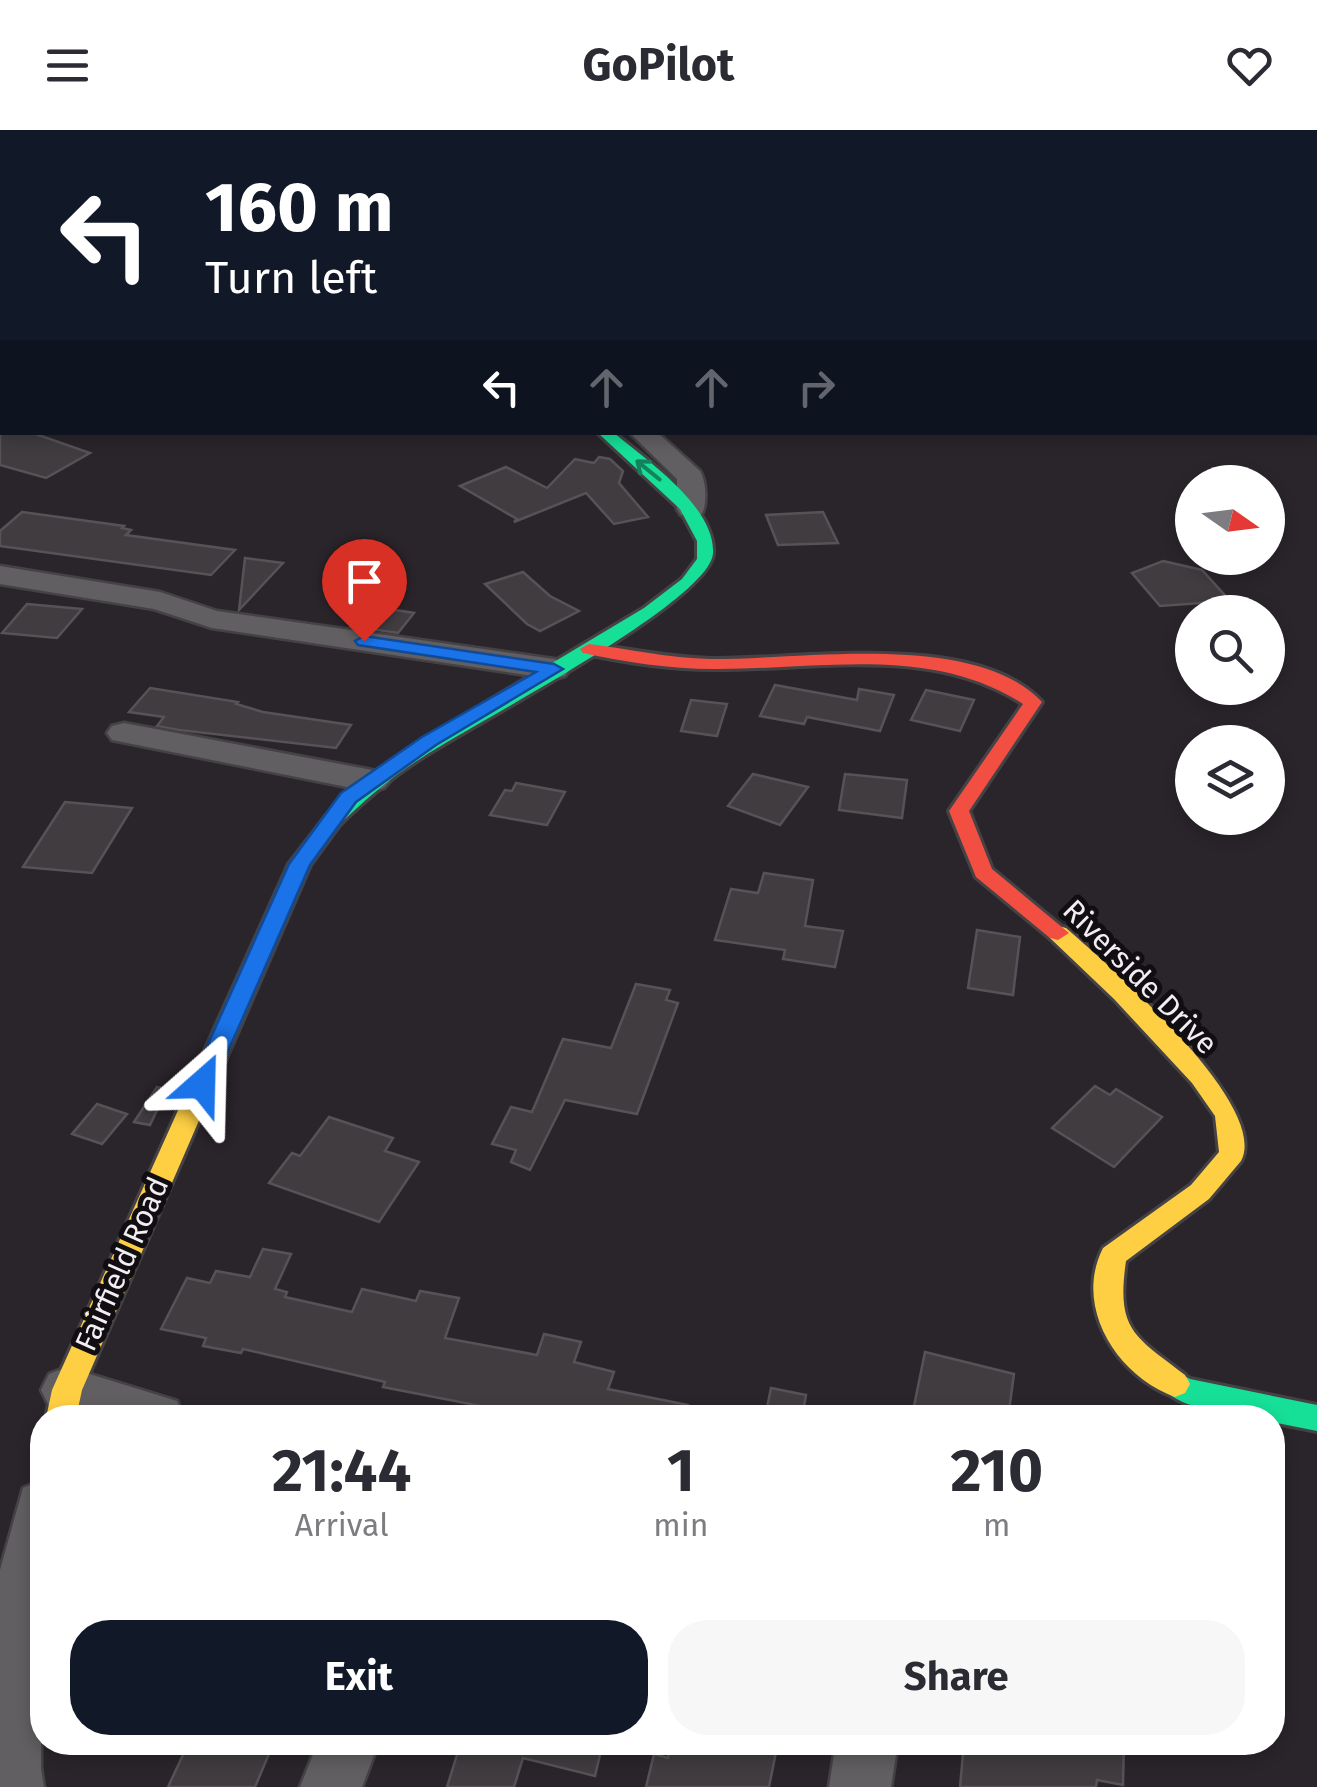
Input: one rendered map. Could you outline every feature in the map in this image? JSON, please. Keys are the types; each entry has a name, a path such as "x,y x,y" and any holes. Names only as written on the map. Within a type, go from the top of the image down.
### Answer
{"street":[{"path":"607,435 690,509"},
{"name":"Fairfield Road","path":"64,1404 300,864 348,798 429,741 688,586 705,559 702,535 690,509 690,477 644,435"},
{"path":"0,575 160,602 212,619 554,669"},
{"name":"Riverside Drive","path":"588,649 708,664 839,660 942,666 1004,678 1026,689 1033,702 1027,722 968,784 959,812 984,872 1083,953 1200,1079 1227,1114 1232,1154 1200,1192 1113,1256 1105,1297 1119,1341 1183,1390 1255,1405"},
{"path":"124,734 372,781"},
{"name":"Riverside Drive","path":"1285,1411 1317,1418"},
{"path":"12,1787 19,1614 30,1562"},
{"path":"331,1787 343,1755"},
{"path":"860,1787 864,1755"}],"building":[{"path":"0,435 39,435 90,453 46,478 0,465"},
{"path":"599,457 610,459 623,471 619,483 648,517 614,524 586,493 514,522 517,519 460,486 506,467 547,488 575,459 594,463"},
{"path":"22,512 124,526 131,530 126,535 235,550 211,575 0,546 0,531"},
{"path":"823,512 838,543 778,545 766,515"},
{"path":"245,558 283,563 239,610"},
{"path":"1163,561 1175,564 1175,575 1207,575 1225,595 1175,595 1175,605 1160,606 1132,573"},
{"path":"523,572 550,596 579,611 540,631 527,624 485,584"},
{"path":"27,604 82,609 57,638 2,633"},
{"path":"370,606 414,613 398,633 351,626"},
{"path":"775,685 857,700 859,689 894,695 880,731 807,717 804,724 760,716"},
{"path":"150,688 238,702 263,712 351,725 336,748 157,726 164,717 129,712"},
{"path":"926,690 974,700 960,731 911,720"},
{"path":"691,700 727,704 717,736 681,731"},
{"path":"753,774 808,787 780,825 728,806"},
{"path":"845,774 907,780 902,818 839,810"},
{"path":"516,783 565,792 547,825 490,815 505,790 512,791"},
{"path":"65,802 132,808 92,873 23,867"},
{"path":"764,873 813,880 805,926 843,931 835,967 783,959 785,950 715,940 731,889 758,893"},
{"path":"977,930 1020,937 1013,995 968,988"},
{"path":"636,984 670,990 666,1000 678,1003 637,1114 565,1100 530,1170 511,1162 516,1150 492,1144 511,1107 532,1112 563,1039 611,1048"},
{"path":"1095,1086 1110,1095 1116,1089 1162,1117 1114,1167 1052,1128"},
{"path":"157,1087 167,1089 150,1125 134,1122"},
{"path":"97,1104 127,1114 102,1144 72,1134"},
{"path":"329,1117 393,1138 385,1151 419,1162 379,1222 269,1183 292,1153 300,1156"},
{"path":"263,1249 291,1254 275,1289 287,1292 285,1297 352,1312 362,1289 416,1301 420,1291 459,1298 445,1338 537,1355 544,1334 581,1342 574,1362 614,1372 608,1389 688,1405 475,1405 383,1387 385,1382 243,1349 241,1353 203,1346 206,1338 161,1329 187,1278 210,1283 216,1271 250,1277"},
{"path":"925,1352 1014,1374 1010,1405 914,1405"},
{"path":"771,1388 806,1395 804,1405 768,1405"},
{"path":"183,1755 269,1755 255,1787 168,1787"},
{"path":"457,1755 600,1755 595,1776 523,1758 514,1787 447,1787"},
{"path":"654,1755 775,1755 769,1787 646,1787"},
{"path":"963,1755 1124,1755 1123,1785 1097,1780 1096,1787 960,1787"}],"traffic: fast":[{"path":"333,820 365,789 413,754 597,645 688,583 705,559 705,541 698,524 670,488 608,435"},
{"path":"1175,1384 1183,1390 1255,1405"},
{"path":"1285,1411 1317,1418"}],"traffic: slow":[{"path":"64,1405 67,1390 300,864 333,820"},
{"path":"1058,933 1177,1050 1227,1115 1232,1154 1200,1192 1113,1256 1108,1303 1117,1333 1126,1345 1175,1384"}],"traffic: jam":[{"path":"589,649 711,664 879,659 923,662 965,669 1002,682 1033,702 1017,731 976,782 959,811 983,872 1058,933"}],"route":[{"path":"202,1084 300,864 348,798 429,741 554,669 364,641"}]}
